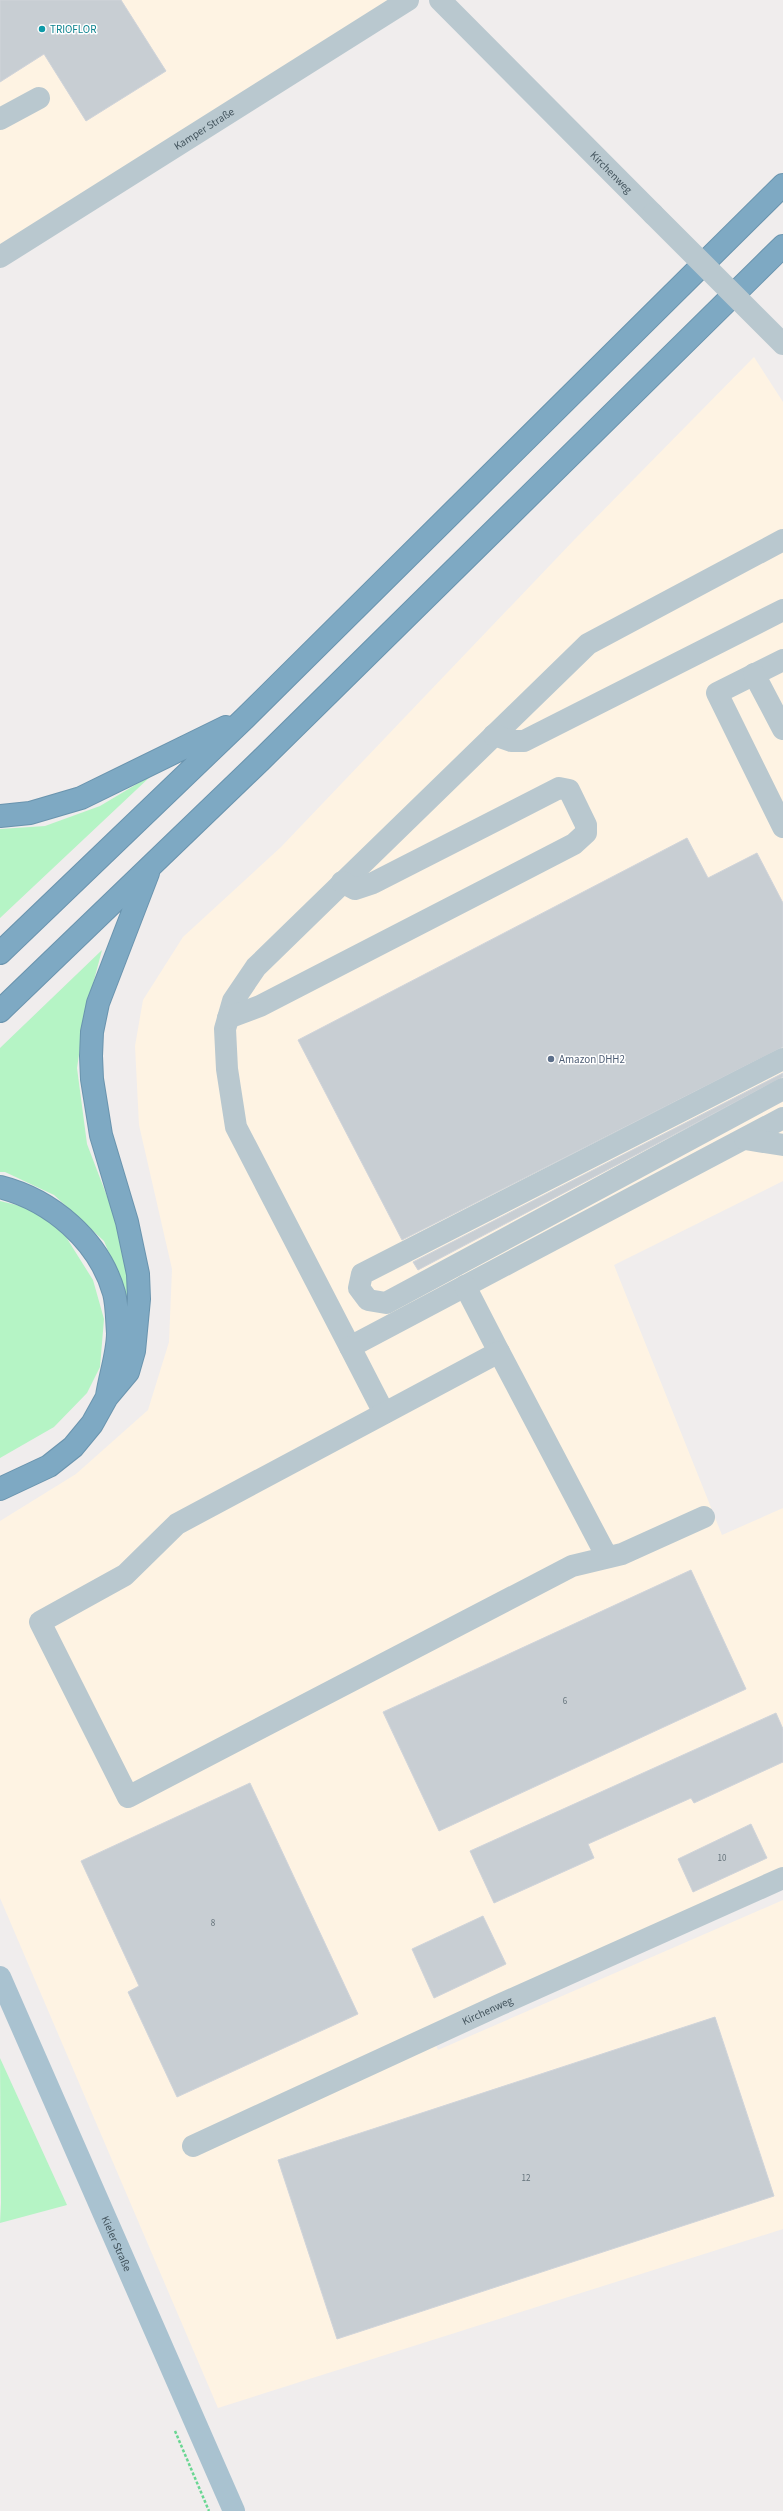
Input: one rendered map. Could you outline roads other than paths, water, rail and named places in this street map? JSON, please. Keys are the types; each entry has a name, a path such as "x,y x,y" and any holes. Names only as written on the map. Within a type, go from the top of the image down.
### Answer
{"highway":[{"path":"0,953 245,718 783,185"},
{"path":"0,1011 150,868 783,246"},
{"path":"0,816 30,813 81,798 245,718"},
{"path":"0,1489 49,1466 73,1446 92,1424 107,1397 128,1372 134,1351 139,1299 138,1274 127,1222 101,1135 92,1079 92,1032 98,1003 107,975 150,868"},
{"path":"0,1187 22,1193 45,1204 78,1231 98,1260 114,1293 118,1334 107,1397"}],"main road":[{"name":"Kieler Straße","path":"0,1977 234,2511"}],"street":[{"name":"Kamper Straße","path":"0,256 408,0"},
{"name":"Kirchenweg","path":"440,0 783,344"},
{"path":"0,119 39,98"},
{"path":"384,1413 236,1127 227,1069 225,1029 233,1001 256,967 588,644 783,540"},
{"path":"494,735 511,741 524,741 783,610"},
{"path":"783,660 717,693 783,826"},
{"path":"754,674 783,729"},
{"path":"228,1018 260,1006 574,844 586,833 586,824 569,790 558,788 373,883 356,889 342,882"},
{"path":"783,1059 362,1274 359,1288 368,1300 386,1302 783,1089"},
{"path":"350,1347 783,1118"},
{"path":"745,1139 783,1146"},
{"path":"465,1286 607,1557"},
{"path":"499,1352 177,1524 125,1576 40,1622 128,1797 572,1566 622,1554 704,1518"},
{"name":"Kirchenweg","path":"193,2146 506,2002 783,1878"}],"place":[{"name":"TRIOFLOR","path":"42,29"},
{"name":"Amazon DHH2","path":"551,1059"}]}
